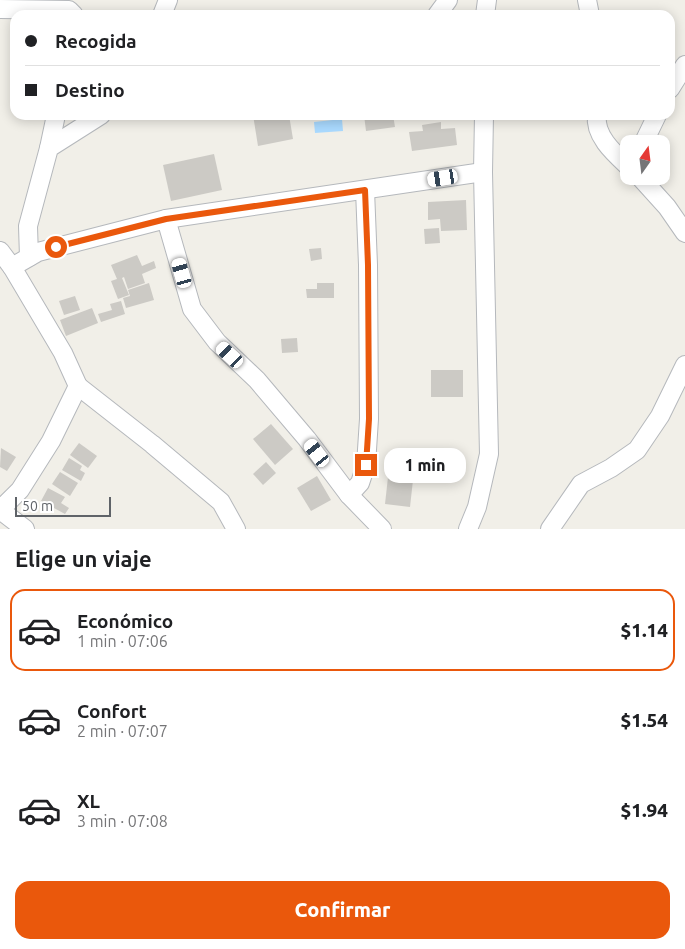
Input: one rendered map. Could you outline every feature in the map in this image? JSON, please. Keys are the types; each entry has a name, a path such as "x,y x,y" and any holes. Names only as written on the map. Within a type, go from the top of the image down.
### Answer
{"street":[{"path":"0,8 69,10"},
{"path":"675,80 685,65"},
{"path":"29,257 28,226 55,120"},
{"path":"49,148 92,120"},
{"path":"468,529 477,507 489,454 482,172 484,120"},
{"path":"596,120 596,124 609,148 620,158"},
{"path":"647,135 655,120"},
{"path":"12,268 38,252 166,219 482,172"},
{"path":"646,185 667,207 685,233"},
{"path":"349,495 360,483 366,465 369,419 368,265 365,190"},
{"path":"166,219 192,309 216,342 257,380 307,439 349,495 382,529"},
{"path":"0,251 63,353 78,386 152,444 220,502 236,529"},
{"path":"550,529 581,484 611,468 637,450 660,416 685,365"},
{"path":"25,529 0,510 20,490 51,441 78,386"}],"water":[{"path":"342,120 343,131 315,133 314,122"}],"building":[{"path":"254,120 290,120 293,139 258,146"},
{"path":"365,120 394,120 395,127 366,131"},
{"path":"441,122 441,129 455,128 457,145 412,151 409,132 423,131 422,125"},
{"path":"214,154 222,190 171,201 163,165"},
{"path":"466,200 467,230 441,231 440,219 428,220 428,202"},
{"path":"439,228 440,243 425,244 424,229"},
{"path":"321,248 322,259 311,261 309,249"},
{"path":"137,255 142,266 154,261 156,268 142,274 145,283 128,289 124,277 122,278 129,295 118,299 111,281 117,279 111,265"},
{"path":"149,283 154,300 126,308 123,298 130,296 128,290"},
{"path":"317,283 334,283 334,298 307,298 306,289 317,289"},
{"path":"75,296 80,310 64,315 59,301"},
{"path":"121,301 125,314 101,322 98,314 112,310 110,304"},
{"path":"92,308 98,323 66,336 60,320"},
{"path":"297,338 298,352 282,353 281,339"},
{"path":"431,370 463,370 463,397 431,397"},
{"path":"271,424 293,449 275,465 253,439"},
{"path":"79,443 97,456 88,468 70,455"},
{"path":"1,448 16,457 7,471 0,467"},
{"path":"69,458 82,466 80,470 85,473 81,481 62,470"},
{"path":"390,459 415,462 410,507 385,504"},
{"path":"266,462 276,473 263,485 253,474"},
{"path":"60,472 78,483 70,496 52,484"},
{"path":"317,476 331,500 311,511 297,488"},
{"path":"48,488 65,497 61,503 69,508 65,514 41,501"}],"route":[{"path":"56,247 166,219 365,190 368,265 369,419 366,465"}]}
